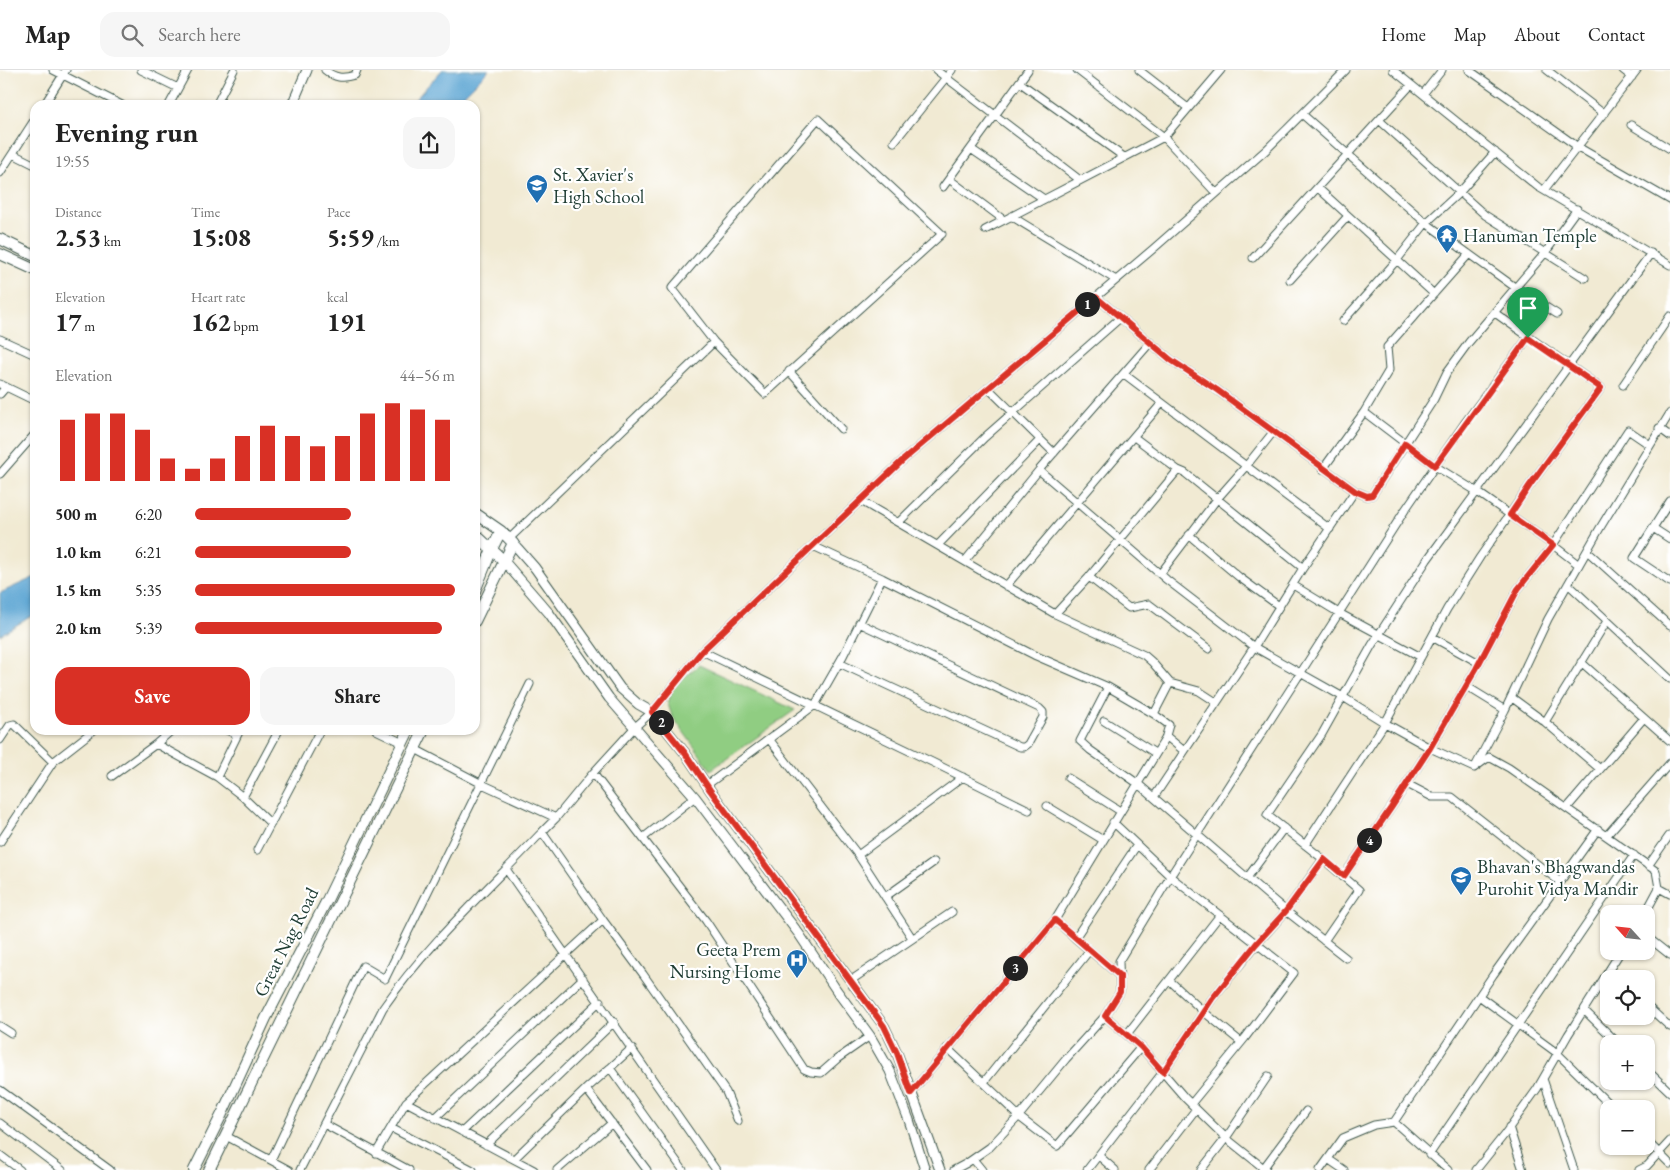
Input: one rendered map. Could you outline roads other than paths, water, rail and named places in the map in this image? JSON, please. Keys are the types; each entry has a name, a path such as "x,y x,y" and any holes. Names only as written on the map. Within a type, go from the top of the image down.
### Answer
{"main road":[{"path":"0,239 30,254"},
{"path":"0,254 30,268"},
{"path":"480,517 508,538"},
{"path":"480,538 503,560"},
{"path":"480,579 492,549 508,538"},
{"path":"480,610 503,560 508,538"},
{"name":"Great Nag Road","path":"194,1170 215,1130 266,1018 327,900 407,735"},
{"name":"Great Nag Road","path":"209,1170 422,735"},
{"path":"403,743 415,749"},
{"path":"215,1130 226,1136"}],"street":[{"path":"53,70 64,73 113,100"},
{"path":"141,70 178,88"},
{"path":"172,100 188,70"},
{"path":"219,100 234,70"},
{"path":"294,100 307,70"},
{"path":"325,70 334,78 355,75 357,70"},
{"path":"936,70 1080,180"},
{"path":"894,142 952,70"},
{"path":"943,187 1028,70"},
{"path":"1077,70 1164,136 1216,193"},
{"path":"1139,70 1188,108"},
{"path":"985,230 1164,136 1221,70"},
{"path":"300,1170 383,1008 398,987 464,913 556,818 635,726 652,712 702,651 902,461 1266,150 1346,70"},
{"path":"1393,70 1544,190 1651,253 1669,261"},
{"path":"1423,94 1442,70"},
{"path":"1469,70 1578,147 1670,200"},
{"path":"1547,70 1604,114"},
{"path":"1623,70 1632,77"},
{"path":"1544,190 1637,70"},
{"path":"47,100 64,73"},
{"path":"1019,82 1124,157"},
{"path":"1253,258 1411,85"},
{"path":"1302,114 1426,223 1516,288 1557,314"},
{"path":"818,119 942,234 764,394 714,342 672,288 818,119"},
{"path":"1379,120 1486,215 1585,278"},
{"path":"1631,126 1670,149"},
{"path":"0,174 30,127"},
{"path":"971,149 1044,199"},
{"path":"1343,321 1397,260 1426,223 1460,192 1495,152"},
{"path":"12,154 30,163"},
{"path":"949,179 1007,218 1116,280"},
{"path":"1318,188 1434,294"},
{"path":"1096,297 1171,360 1217,390 1323,469 1355,491 1367,496 1372,495 1434,399 1447,372 1545,253 1577,209"},
{"path":"1290,280 1348,216"},
{"path":"1324,941 1359,890 1324,859 1267,816 1322,734 1379,635 1427,560 1651,253"},
{"path":"1323,469 1364,412 1389,370 1387,347 1469,254"},
{"path":"1305,845 1385,723 1421,657 1476,564 1530,485 1601,388 1495,313"},
{"path":"1622,385 1670,316"},
{"path":"899,522 1012,412 1120,318"},
{"path":"954,1170 990,1147 1105,1016 1120,992 1119,961 1170,877 1405,510 1528,338"},
{"path":"0,339 30,353"},
{"path":"714,342 508,538 534,568 620,688 638,704 652,712 685,753 884,1026 897,1053 940,1170"},
{"path":"965,561 1039,470 1150,343"},
{"path":"789,371 841,429"},
{"path":"1124,374 1330,528"},
{"path":"0,394 3,386 30,399"},
{"path":"988,388 1054,453"},
{"path":"1006,586 1162,403"},
{"path":"1364,412 1435,466 1510,515 1579,565"},
{"path":"1474,768 1506,710 1548,619 1659,428 1670,413"},
{"path":"1659,428 1670,436"},
{"path":"1344,876 1430,748 1479,664 1518,589 1553,545 1628,430 1650,445"},
{"path":"1160,574 1217,499 1274,431"},
{"path":"1134,437 1178,470 1185,473 1303,568"},
{"path":"0,474 30,440"},
{"path":"938,545 1040,440"},
{"path":"1039,470 1160,574 1254,648 1430,748 1474,768"},
{"path":"1055,614 1089,577 1178,470"},
{"path":"1154,797 1254,648 1303,568 1355,491"},
{"path":"861,501 1055,614 1144,656 1152,662 1170,683 1199,691 1216,702"},
{"path":"1670,501 1634,558 1670,582"},
{"path":"1653,528 1670,539"},
{"path":"1190,535 1240,578 1279,606"},
{"path":"813,546 882,578 1034,655 1108,687 1169,725 1166,736 1055,920 911,1093"},
{"path":"1587,551 1670,626"},
{"path":"503,560 549,613 609,698 696,798 799,934 870,1036 890,1071 909,1120 925,1170"},
{"path":"1089,577 1129,608 1149,604 1209,649"},
{"path":"707,785 815,705 839,663 882,578"},
{"path":"1568,584 1670,679"},
{"path":"1293,585 1339,613 1421,657"},
{"path":"1545,722 1607,621"},
{"path":"839,663 1020,747 1028,744 1043,716 1039,708 859,623"},
{"path":"1432,638 1479,664"},
{"path":"702,651 1029,810"},
{"path":"1581,662 1670,741"},
{"path":"1154,714 1170,683"},
{"path":"385,979 530,684"},
{"path":"1466,686 1506,710"},
{"path":"1108,687 1080,741 1137,783 1286,911 1346,958"},
{"path":"1511,697 1545,722 1600,769"},
{"path":"1567,808 1644,718"},
{"path":"1104,721 1155,753"},
{"path":"0,740 10,725 14,724 53,762"},
{"path":"0,842 53,762 88,735"},
{"path":"112,776 166,735"},
{"path":"217,778 237,735"},
{"path":"243,798 276,735"},
{"path":"257,850 317,735"},
{"path":"386,735 403,743"},
{"path":"1166,736 1184,751"},
{"path":"770,739 858,855 912,938"},
{"path":"156,744 217,778 272,824"},
{"path":"415,749 482,784 556,818"},
{"path":"1474,768 1489,757 1509,768 1598,829 1656,872 1658,888 1650,905"},
{"path":"1607,836 1670,763"},
{"path":"593,773 706,921 804,1069 810,1072 821,1073 837,1059 870,1036"},
{"path":"858,855 963,777"},
{"path":"1068,778 1120,811"},
{"path":"1407,784 1432,797 1452,797 1560,882"},
{"path":"643,838 696,798"},
{"path":"1047,806 1102,840"},
{"path":"1113,822 1170,877 1294,973 1194,1106 1149,1170"},
{"path":"1247,878 1284,828"},
{"path":"1320,1170 1342,1138 1374,1125 1394,1122 1479,996 1598,829"},
{"path":"542,832 726,1092 738,1121"},
{"path":"1648,866 1670,836"},
{"path":"1075,938 1137,845"},
{"path":"1429,1155 1634,855"},
{"path":"1087,1170 1163,1072 1204,1012 1256,944 1286,911 1324,859"},
{"path":"885,897 934,862"},
{"path":"506,869 600,1001 716,1170"},
{"path":"1658,888 1670,894"},
{"path":"850,981 952,912"},
{"path":"1127,1034 1220,915"},
{"path":"376,1153 406,1102 603,920"},
{"path":"1055,920 1120,976"},
{"path":"1655,943 1670,955"},
{"path":"984,1082 1089,950"},
{"path":"1609,970 1615,960"},
{"path":"271,1160 363,966 398,987"},
{"path":"435,1118 583,978"},
{"path":"1169,980 1204,1012 1242,1042"},
{"path":"1476,1170 1510,1127 1600,984"},
{"path":"1479,996 1557,1053 1605,1100"},
{"path":"462,1132 600,1001"},
{"path":"1584,1010 1610,1035"},
{"path":"1655,1013 1670,1027"},
{"path":"1105,1016 1141,1047 1194,1106 1226,1138 1264,1170 1306,1111"},
{"path":"486,1145 614,1022"},
{"path":"0,1026 11,1033"},
{"path":"947,1048 1019,1116 1057,1146 1141,1047"},
{"path":"514,1159 586,1089 632,1048"},
{"path":"610,1068 683,1170"},
{"path":"1201,1170 1226,1138 1268,1076"},
{"path":"1655,1078 1670,1092"},
{"path":"1542,1079 1574,1170"},
{"path":"586,1089 647,1170"},
{"path":"0,1090 102,1168 110,1170"},
{"path":"406,1102 534,1170"},
{"path":"1394,1122 1448,1170"},
{"path":"0,1123 62,1170"},
{"path":"557,1170 612,1123"},
{"path":"324,1124 408,1170"},
{"path":"1510,1127 1523,1170"},
{"path":"391,1128 473,1170"},
{"path":"226,1136 289,1170"},
{"path":"1639,1170 1647,1166 1670,1141"},
{"path":"1655,1148 1670,1164"},
{"path":"0,1155 20,1170"},
{"path":"1099,1156 1115,1170"},
{"path":"973,1159 982,1170"},
{"path":"1328,1159 1344,1170"}],"water":[{"path":"442,70 489,70 457,100 415,100"},
{"path":"30,579 30,617 0,635 0,593"}],"place":[{"name":"St. Xavier's High School","path":"537,204"},
{"name":"Hanuman Temple","path":"1447,254"},
{"name":"Bhavan's Bhagwandas Purohit Vidya Mandir","path":"1461,896"},
{"name":"Geeta Prem Nursing Home","path":"797,979"}]}
